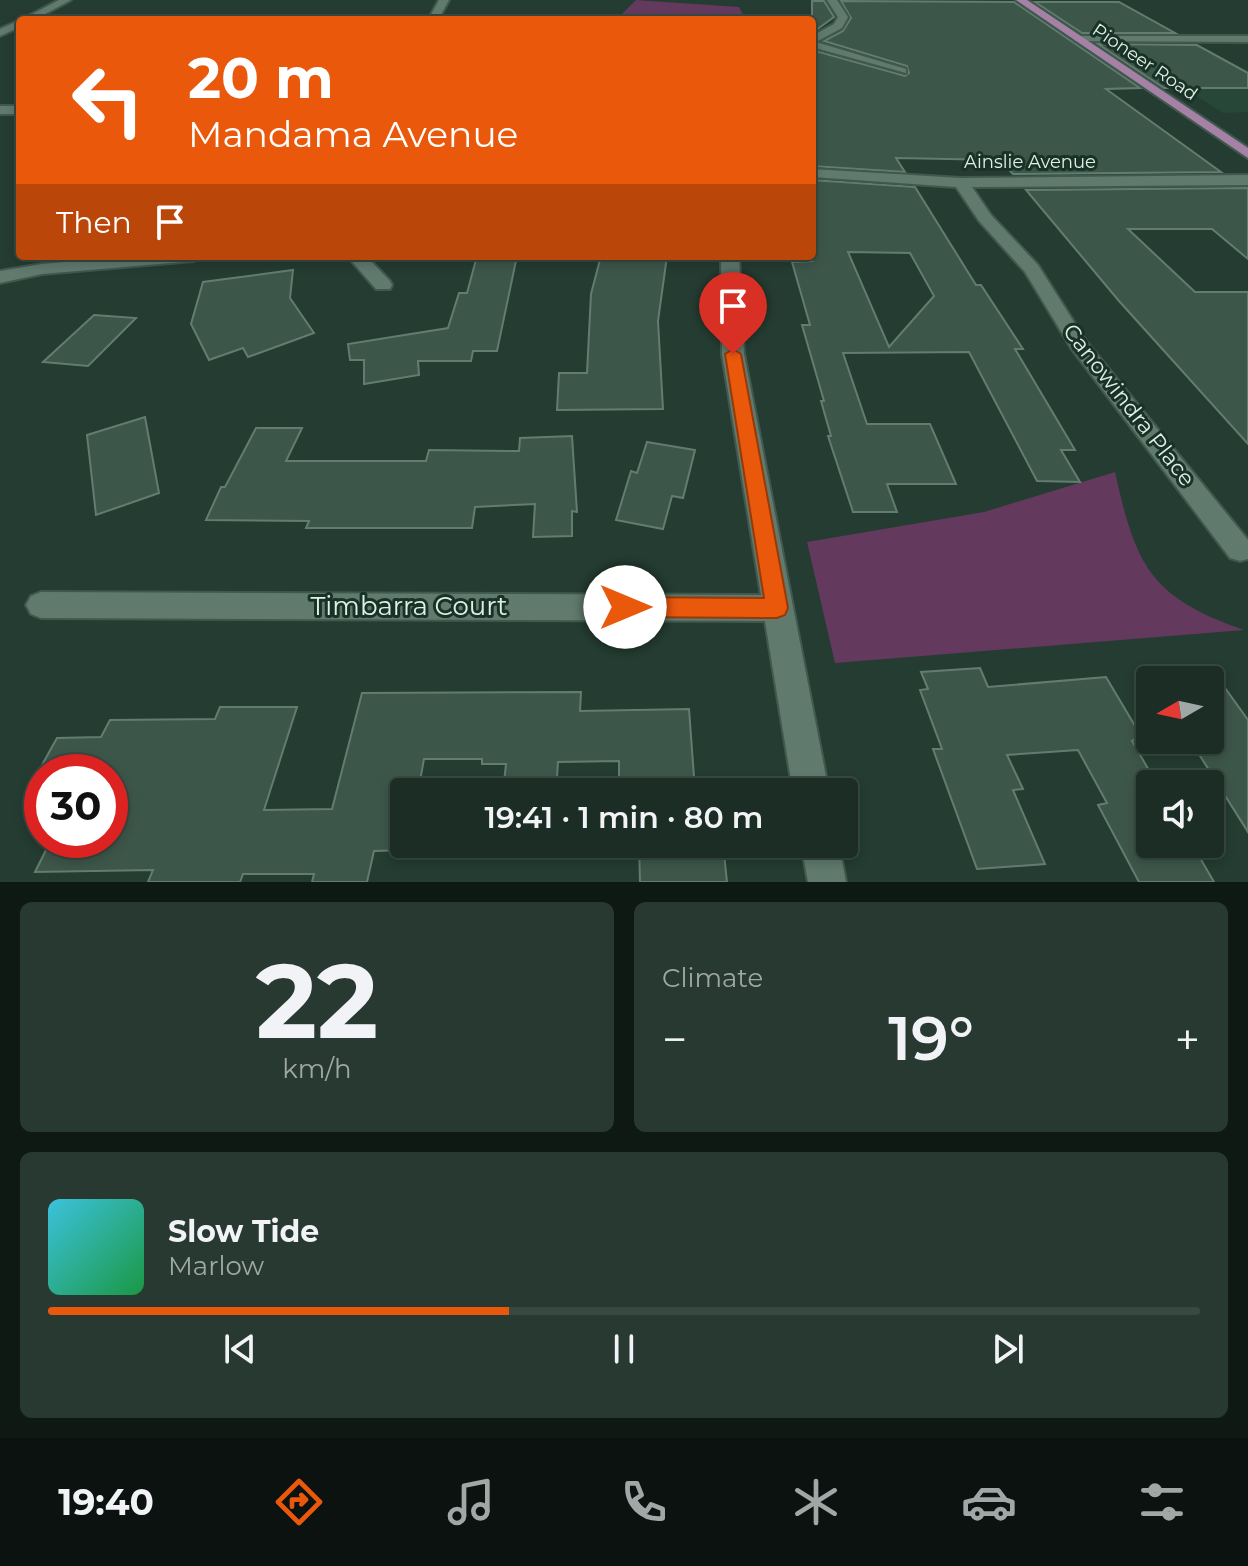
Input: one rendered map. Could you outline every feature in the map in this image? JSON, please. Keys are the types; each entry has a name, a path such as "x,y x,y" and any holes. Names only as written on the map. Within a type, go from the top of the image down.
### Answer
{"main road":[{"name":"Pioneer Road","path":"1021,0 1248,154"}],"street":[{"path":"34,16 66,0"},
{"path":"816,40 838,26 843,17 832,0"},
{"path":"1079,39 1248,39"},
{"path":"816,43 902,71"},
{"name":"Ainslie Avenue","path":"816,173 961,183 1248,180"},
{"name":"Canowindra Place","path":"961,183 985,218 1032,269 1078,344 1240,550"},
{"path":"0,277 42,269 147,260"},
{"path":"360,260 383,285"},
{"path":"730,260 733,354 808,778"},
{"name":"Timbarra Court","path":"41,605 777,608"},
{"path":"823,858 827,882"}],"shaded area":[{"path":"636,0 739,7 743,15 751,16 620,16"},
{"path":"1117,45 1248,74 1248,112 1223,113"},
{"path":"1115,472 1131,532 1152,574 1187,605 1244,630 835,663 807,542 984,512"}],"building":[{"path":"812,1 824,1 834,17 816,30 816,16 812,16"},
{"path":"841,1 1014,2 1140,88 1106,89 1221,172 1013,174 1000,160 896,158 905,172 816,166 816,51 905,76 909,73 907,66 824,41 843,31 851,18"},
{"path":"1035,2 1119,2 1175,33 1082,33"},
{"path":"1098,44 1197,45 1248,73 1248,88 1164,88"},
{"path":"816,180 915,187 976,285 981,285 1023,349 1015,349 1075,450 1061,450 1080,482 1037,481 969,352 843,353 867,424 930,424 956,484 887,484 897,512 853,512 828,436 831,436 821,401 824,401 802,325 810,325 792,262 816,260","holes":["848,252 910,253 934,296 889,347"]},
{"path":"1248,188 1248,259 1212,229 1128,229 1195,292 1248,292 1248,444 1119,301 1026,190"},
{"path":"476,260 516,260 497,351 473,351 471,361 418,361 419,375 364,384 364,360 350,360 348,344 448,328 459,293 467,293"},
{"path":"600,260 666,260 658,321 663,409 557,410 559,373 587,373 591,294"},
{"path":"293,270 290,298 314,333 248,357 243,348 209,360 191,324 203,282"},
{"path":"94,315 136,318 88,366 43,362"},
{"path":"145,417 159,493 96,515 87,435"},
{"path":"256,428 302,428 286,461 426,461 429,450 519,451 520,438 572,436 577,512 572,511 572,536 533,537 535,504 475,507 472,528 306,528 309,521 206,520 221,487 225,487"},
{"path":"647,442 695,450 683,498 672,496 663,529 616,520 631,471 637,473"},
{"path":"980,668 988,687 1106,677 1136,728 1136,739 1132,741 1136,754 1140,754 1149,770 1136,770 1136,858 1200,858 1214,882 1139,882 1098,805 1107,803 1078,750 1007,755 1023,789 1013,790 1045,864 977,869 933,749 942,749 920,690 928,689 921,672"},
{"path":"1224,687 1248,720 1248,832 1224,794 1224,770 1209,770 1199,754 1224,754"},
{"path":"581,692 580,711 689,709 694,777 716,778 619,778 619,761 558,762 557,778 504,778 506,764 482,764 482,759 424,759 421,778 390,778 390,851 374,851 367,882 312,882 314,874 243,874 240,882 148,882 153,870 35,872 42,858 128,858 128,754 48,754 57,738 101,737 110,720 215,719 220,707 297,707 264,810 332,809 362,693"},
{"path":"639,858 724,858 727,882 640,882"}],"route":[{"path":"625,607 777,608 733,354"}]}
